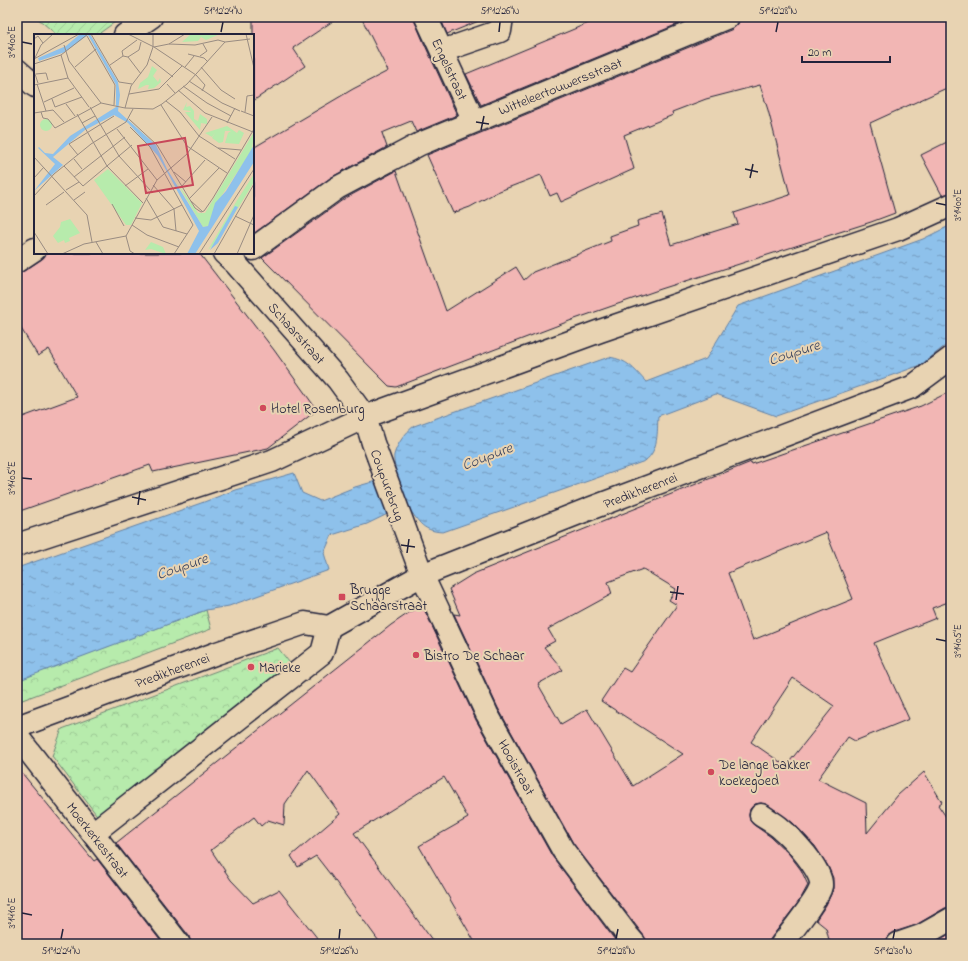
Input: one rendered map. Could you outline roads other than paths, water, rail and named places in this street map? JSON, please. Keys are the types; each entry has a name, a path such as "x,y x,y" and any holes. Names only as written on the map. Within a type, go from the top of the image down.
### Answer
{"street":[{"path":"126,34 151,17"},
{"name":"Engelstraat","path":"426,17 474,121"},
{"path":"442,51 500,31 502,17"},
{"name":"Witteleertouwersstraat","path":"254,248 337,188 420,144 728,17"},
{"path":"17,70 34,85"},
{"path":"17,545 272,461 365,417 600,331 898,229 951,205"},
{"path":"17,261 34,250"},
{"name":"Schaarstraat","path":"235,256 338,380 365,417"},
{"name":"Predikherenrei","path":"17,727 210,655 305,623 329,627 422,576 589,509 912,387 951,358"},
{"name":"Coupurebrug","path":"365,417 373,443 422,576"},
{"name":"Hooistraat","path":"422,576 487,714 564,850 635,944"},
{"path":"93,833 322,654 329,627"},
{"name":"Moerkerkestraat","path":"17,736 179,944"},
{"path":"761,815 779,827 809,858 818,872 821,886 812,903 782,944"},
{"path":"898,944 921,936 951,919"}],"water":[{"name":"Coupure","path":"951,225 951,341 921,365 776,416 716,394 658,416 655,446 650,457 645,461 443,532 425,527 417,520 406,505 367,524 332,535 324,553 329,570 229,606 206,610 17,681 17,568 235,490 294,473 302,493 320,501 355,487 397,475 394,460 395,451 402,439 414,426 609,357 616,358 626,363 646,382 706,359 738,306 923,239"}],"place":[{"name":"Hotel Rosenburg","path":"263,408"},
{"name":"Brugge Schaarstraat","path":"342,597"},
{"name":"Bistro De Schaar","path":"416,655"},
{"name":"Marieke","path":"251,667"},
{"name":"De lange bakker koekegoed","path":"711,772"}]}
